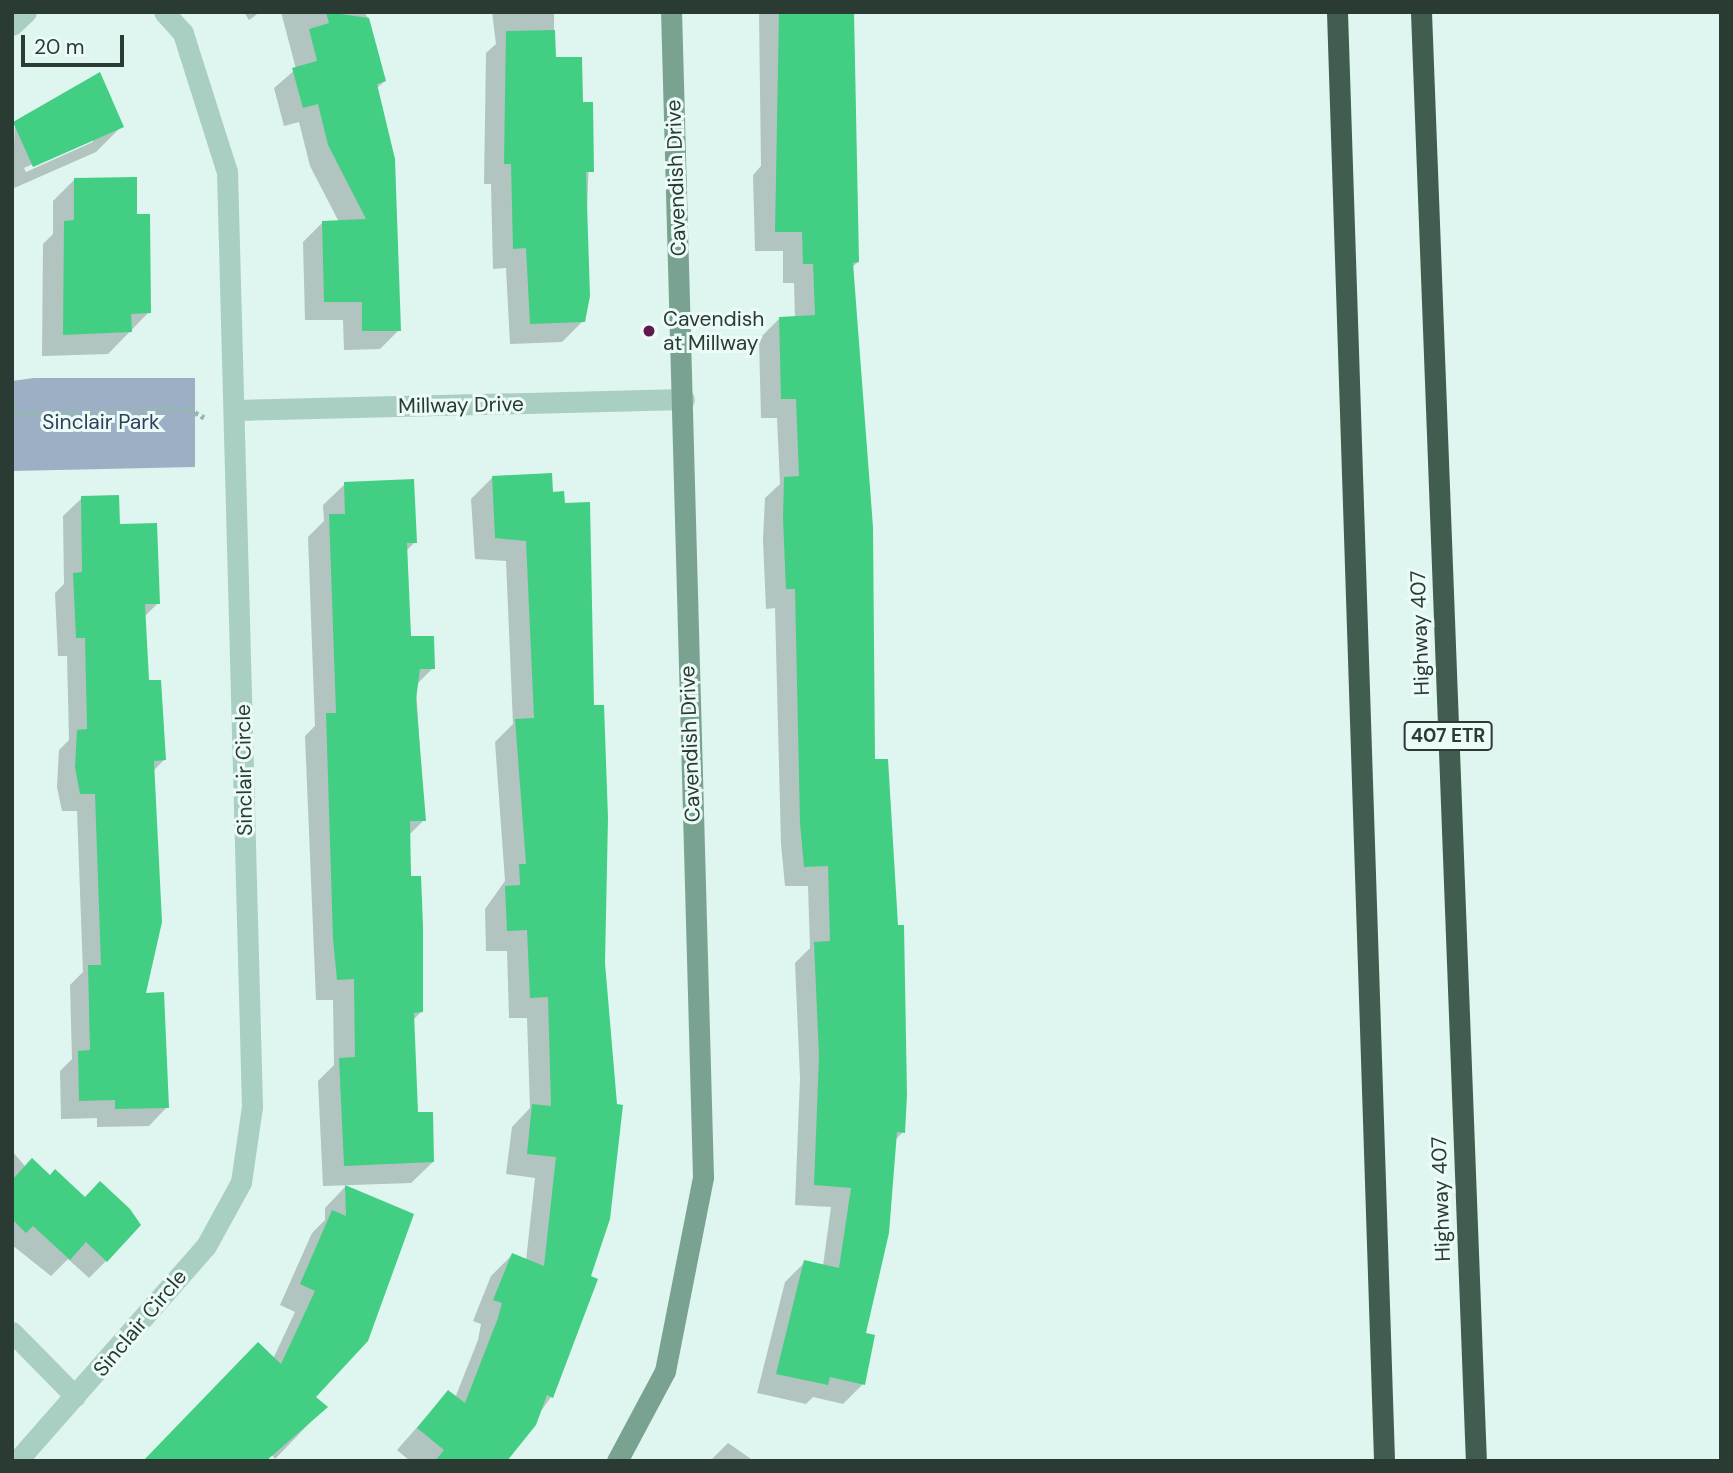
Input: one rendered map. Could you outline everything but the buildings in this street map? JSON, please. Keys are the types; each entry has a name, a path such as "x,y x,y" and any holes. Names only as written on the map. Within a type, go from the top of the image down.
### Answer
{"highway":[{"path":"1337,12 1384,1461"},
{"name":"Highway 407","path":"1421,12 1476,1461"}],"street":[{"path":"12,24 26,12"},
{"name":"Sinclair Circle","path":"17,1461 206,1246 241,1182 252,1107 238,410 227,172 183,33 164,12"},
{"name":"Cavendish Drive","path":"617,1461 665,1371 703,1177 684,399 671,12"},
{"name":"Millway Drive","path":"238,410 684,399"},
{"path":"12,1332 75,1396"}],"path":[{"path":"12,413 188,409 237,436"}],"green space":[{"name":"Sinclair Park","path":"34,378 195,378 195,467 12,471 12,381"}],"place":[{"name":"Cavendish at Millway","path":"649,331"}]}
